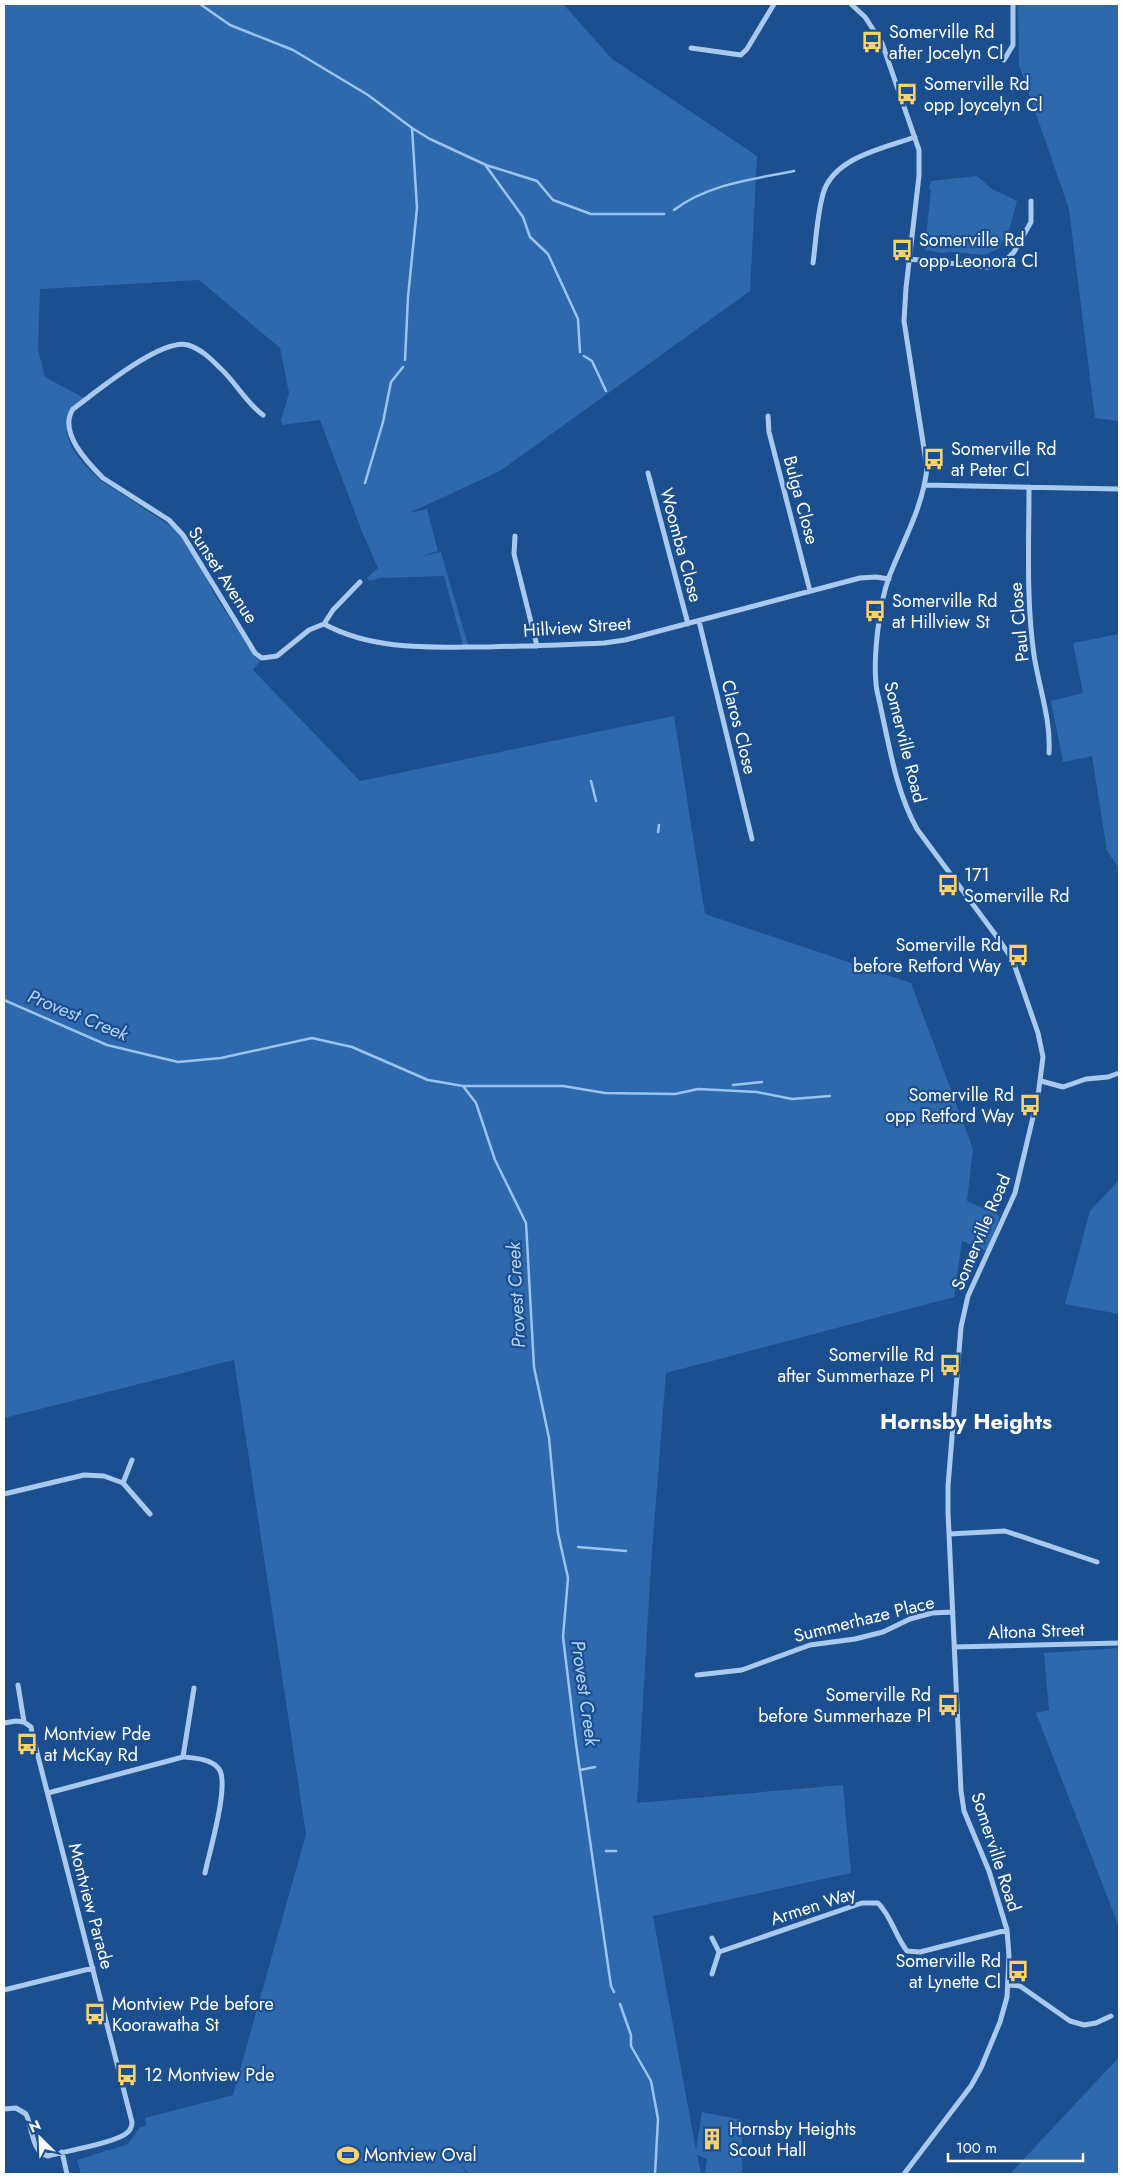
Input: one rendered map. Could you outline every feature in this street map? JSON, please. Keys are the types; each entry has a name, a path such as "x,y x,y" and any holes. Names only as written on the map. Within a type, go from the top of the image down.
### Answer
{"street":[{"path":"691,48 741,55 747,50 774,4"},
{"name":"Somerville Road","path":"851,4 865,17 882,42 919,150 919,176 904,321 927,468 925,485 914,521 889,579 876,642 874,676 903,798 917,829 1000,941 1012,961 1040,1040 1043,1064 1041,1081 1016,1193 977,1276 964,1312 948,1486 962,1800 968,1822 994,1885 1007,1930 1008,1985 1003,2012 978,2074 971,2086 904,2174"},
{"path":"1004,60 1013,45 1013,4"},
{"path":"813,263 824,192 834,176 848,162 916,137"},
{"path":"909,259 988,267 1004,262 1014,252 1031,222 1031,200"},
{"name":"Sunset Avenue","path":"263,415 252,407 222,369 202,351 187,344 171,345 156,351 74,410 68,417 68,425 80,453 103,478 169,520 183,535 255,653 262,658 277,656 309,630 324,624 333,610 360,582"},
{"name":"Bulga Close","path":"768,416 769,432 810,591"},
{"name":"Woomba Close","path":"648,473 688,624"},
{"path":"925,485 1119,489"},
{"name":"Paul Close","path":"1029,487 1028,598 1034,656 1050,733 1049,753"},
{"path":"515,536 514,554 537,646"},
{"name":"Hillview Street","path":"324,624 336,630 394,646 537,646 625,640 860,578 876,577 889,579"},
{"name":"Claros Close","path":"699,621 752,839"},
{"path":"1041,1081 1063,1087 1086,1079 1108,1077 1119,1073"},
{"path":"123,1483 132,1460"},
{"path":"4,1494 84,1475 104,1476 123,1483 150,1514"},
{"path":"949,1534 1005,1530 1097,1562"},
{"name":"Summerhaze Place","path":"697,1675 742,1670 810,1645 855,1639 883,1632 932,1613 953,1612"},
{"name":"Altona Street","path":"954,1647 1119,1642"},
{"name":"Montview Parade","path":"18,1685 24,1722 32,1733 132,2122 132,2128 127,2134 115,2140 62,2152"},
{"path":"183,1757 194,1688"},
{"path":"4,1723 24,1722"},
{"path":"48,1794 183,1757 208,1761 218,1768 222,1774 223,1790 205,1873"},
{"name":"Armen Way","path":"719,1952 862,1903 878,1903 888,1913 898,1940 907,1951 920,1952 1007,1930"},
{"path":"712,1938 719,1952 712,1974"},
{"path":"4,1990 93,1968"},
{"path":"1008,1985 1020,1986 1070,2021 1084,2025 1096,2023 1111,2016"},
{"path":"4,2109 16,2108 26,2114 39,2152 48,2156 62,2152 67,2174"}],"shaded area":[{"path":"4,4 563,4 612,59 757,156 750,291 500,471 409,513 427,509 438,551 419,557 441,552 468,645 463,645 444,576 380,578 370,581 367,578 378,568 363,534 320,420 282,425 281,420 289,393 280,348 199,280 40,289 38,350 45,377 86,399 74,409 68,419 69,441 74,451 100,480 177,530 191,549 217,599 255,656 261,660 253,670 360,781 674,716 705,914 911,983 973,1149 967,1201 1000,1216 987,1251 962,1241 954,1297 666,1373 651,1565 637,1803 843,1785 851,1873 653,1916 696,2150 702,2112 742,2120 742,2174 705,2174 707,2159 697,2155 701,2174 469,2174 460,2164 467,2174 81,2174 77,2160 128,2144 140,2127 146,2126 145,2118 233,2095 306,1834 234,1360 4,1418"},
{"path":"1018,4 1119,4 1119,421 1095,418 1069,209 1019,65"},
{"path":"977,176 992,189 1017,201 1009,230 998,249 984,255 942,253 925,250 923,238 926,238 931,181"},
{"path":"1119,634 1119,868 1107,851 1092,756 1063,762 1051,701 1083,693 1073,643"},
{"path":"1119,1180 1119,1314 1065,1304 1090,1211"},
{"path":"1119,1648 1119,1927 1036,1713 1049,1710 1044,1653"},
{"path":"1119,2057 1119,2174 1010,2174"}],"waterway":[{"path":"200,4 230,25 293,50 368,95 430,139 486,165 537,181 553,200 591,214 664,214"},
{"path":"405,360 408,297 417,208 412,128"},
{"path":"486,166 523,217 530,237 548,254 578,319 580,352"},
{"path":"674,210 687,201 716,188 794,171"},
{"path":"584,356 592,361 606,391"},
{"path":"365,483 383,422 391,382 403,367"},
{"path":"591,781 596,801"},
{"path":"658,832 659,825"},
{"name":"Provest Creek","path":"4,1000 107,1045 178,1062 221,1058 312,1038 352,1047 428,1080 463,1086 476,1103 495,1160 526,1223 534,1367 549,1438 558,1533 568,1578 563,1637 576,1744 611,1986 614,1992"},
{"path":"733,1085 762,1082"},
{"path":"463,1086 563,1086 605,1093 675,1094 698,1089 757,1092 792,1099 830,1096"},
{"path":"578,1547 626,1551"},
{"path":"580,1770 595,1767"},
{"path":"606,1851 616,1851"},
{"name":"Provest Creek","path":"620,2004 631,2035 631,2046 651,2081 658,2119 655,2174"}],"place":[{"name":"Somerville Rd after Jocelyn Cl","path":"872,42"},
{"name":"Somerville Rd opp Joycelyn Cl","path":"907,94"},
{"name":"Somerville Rd opp Leonora Cl","path":"902,250"},
{"name":"Somerville Rd at Peter Cl","path":"934,459"},
{"name":"Somerville Rd at Hillview St","path":"875,611"},
{"name":"171 Somerville Rd","path":"948,885"},
{"name":"Somerville Rd before Retford Way","path":"1018,955"},
{"name":"Somerville Rd opp Retford Way","path":"1030,1105"},
{"name":"Somerville Rd after Summerhaze Pl","path":"950,1365"},
{"name":"Somerville Rd before Summerhaze Pl","path":"948,1705"},
{"name":"Montview Pde at McKay Rd","path":"27,1744"},
{"name":"Somerville Rd at Lynette Cl","path":"1018,1971"},
{"name":"Montview Pde before Koorawatha St","path":"95,2014"},
{"name":"12 Montview Pde","path":"127,2075"},
{"name":"Hornsby Heights Scout Hall","path":"712,2139"},
{"name":"Montview Oval","path":"348,2155"}],"district":[{"name":"Hornsby Heights","path":"966,1421"}]}
